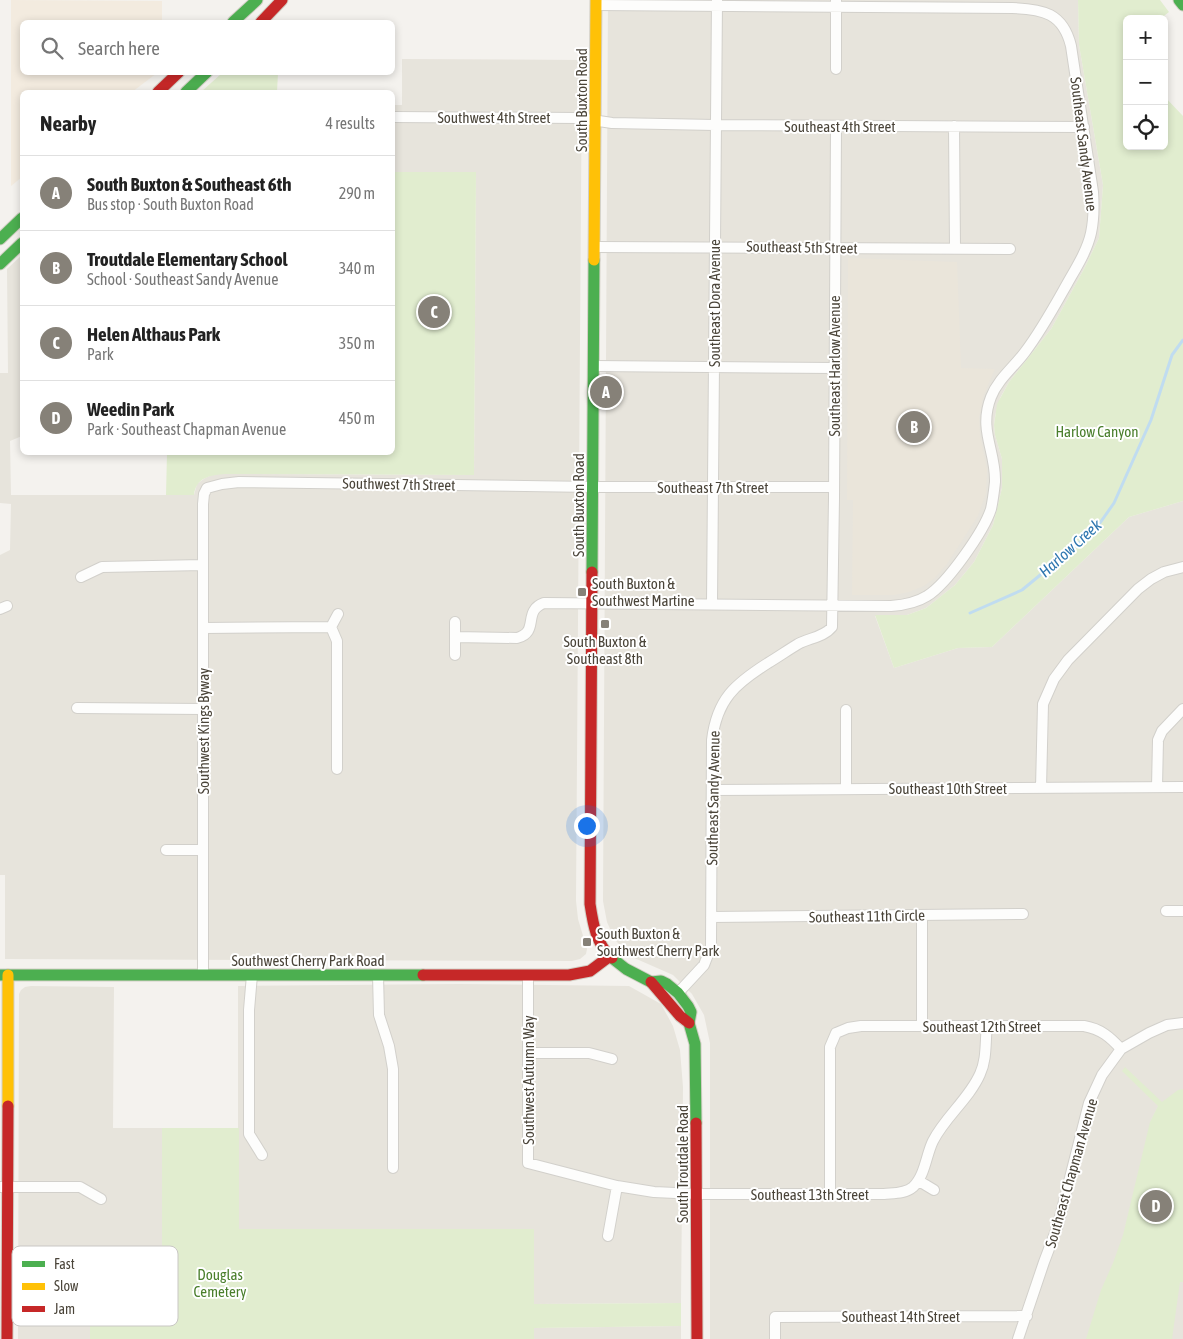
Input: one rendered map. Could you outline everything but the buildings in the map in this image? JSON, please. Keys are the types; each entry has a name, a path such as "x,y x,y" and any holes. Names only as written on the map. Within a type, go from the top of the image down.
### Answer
{"main road":[{"path":"236,20 257,0"},
{"path":"263,20 282,0"},
{"path":"1179,0 1183,5"},
{"name":"South Buxton Road","path":"596,3 590,904 594,930 604,950 626,969 651,982 656,991 670,1003 679,1016 689,1023"},
{"path":"160,90 177,75"},
{"path":"188,90 203,75"},
{"path":"0,238 20,220"},
{"path":"0,264 20,245"},
{"name":"Southwest Cherry Park Road","path":"4,976 580,974 597,967 610,956"},
{"path":"4,976 4,1187 7,1339"},
{"name":"South Buxton Road","path":"651,982 661,980 678,993"},
{"name":"South Troutdale Road","path":"678,993 691,1012 689,1023 696,1053 697,1339"}],"street":[{"path":"596,3 836,4 836,69"},
{"name":"Southeast Dora Avenue","path":"712,605 717,3"},
{"name":"Southeast Sandy Avenue","path":"678,993 696,975 708,957 711,947 714,726 725,699 744,678 797,645 828,632 832,623 833,606 897,606 911,603 928,596 936,590 952,572 985,522 991,508 995,482 986,428 991,397 998,384 1025,352 1042,327 1080,259 1091,233 1094,213 1093,192 1084,127 1069,38 1062,24 1056,18 1043,12 1024,8 836,4"},
{"name":"Southwest 4th Street","path":"395,117 579,118 596,121"},
{"name":"Southeast 4th Street","path":"596,121 716,125 1084,127"},
{"name":"Southeast Harlow Avenue","path":"833,606 836,126"},
{"path":"954,126 955,248"},
{"name":"Southeast 5th Street","path":"595,246 1010,249"},
{"path":"594,366 834,368"},
{"name":"Southwest 7th Street","path":"207,488 239,482 593,487"},
{"name":"Southeast 7th Street","path":"593,487 834,488"},
{"name":"Southwest Kings Byway","path":"203,975 203,504 207,488"},
{"path":"81,577 102,566 203,564"},
{"path":"1042,788 1043,704 1054,679 1068,660 1138,589 1164,572 1183,567"},
{"path":"455,637 523,637 531,627 532,613 538,605 544,603 833,606"},
{"path":"331,627 338,614"},
{"path":"455,622 455,655"},
{"path":"204,628 331,627"},
{"path":"331,627 337,641 337,769"},
{"path":"77,708 203,709"},
{"path":"1157,787 1158,740 1162,731 1183,709"},
{"path":"846,710 846,789"},
{"name":"Southeast 10th Street","path":"712,790 1183,787"},
{"path":"166,850 203,850"},
{"path":"1166,911 1183,911"},
{"name":"Southeast 11th Circle","path":"711,917 1024,914"},
{"path":"922,915 922,1025"},
{"path":"252,975 249,1010 249,1134 262,1155"},
{"path":"378,975 378,1015 389,1046 393,1069 393,1168"},
{"name":"Southwest Autumn Way","path":"528,975 528,1163 617,1186 654,1192 697,1194"},
{"name":"Southeast Chapman Avenue","path":"1018,1339 1058,1226 1089,1103 1102,1075 1121,1049 1167,1025 1183,1023"},
{"name":"Southeast 12th Street","path":"830,1193 830,1047 832,1032 861,1026 922,1025 1094,1028 1105,1033 1121,1049"},
{"path":"934,1190 919,1181 927,1154 948,1116 980,1075 986,1050 987,1025"},
{"path":"528,1053 589,1053 612,1059"},
{"name":"Southeast 13th Street","path":"697,1194 900,1193 911,1188 919,1181"},
{"path":"608,1236 617,1186"},
{"path":"4,1187 80,1187 101,1199"},
{"name":"Southeast 14th Street","path":"775,1339 775,1317 1027,1316"}],"shaded area":[{"path":"11,0 162,1 162,20 20,20 20,75 154,75 135,90 20,90 20,179 11,186"},
{"path":"608,0 1078,0 1079,45 1103,185 1099,238 1051,329 1009,382 1000,398 994,425 1002,459 1002,488 993,525 974,562 955,585 926,608 907,615 875,616 894,668 958,648 992,647 1129,517 1183,501 1183,1339 710,1339 710,1043 704,1015 692,994 673,975 632,957 615,940 607,922 603,901"},
{"path":"402,59 582,60 576,901 578,919 587,949 586,954 580,959 572,961 5,959 5,875 0,875 0,555 10,550 11,504 0,503 0,373 8,373 7,269 20,257 20,437 10,441 11,495 194,495 197,484 214,474 474,475 476,172 395,172 395,105 402,105"},
{"path":"848,258 957,262 961,368 995,369 983,397 979,418 980,436 987,470 986,493 978,516 947,564 935,578 924,586 894,595 852,595 853,500 847,500"},
{"path":"459,984 629,986 661,1004 673,1026 680,1050 683,1087 681,1303 534,1304 533,1229 238,1229 238,986"},
{"path":"25,987 114,987 113,1128 162,1128 162,1246 18,1246 19,994"},
{"path":"18,1326 90,1326 90,1339 18,1339"},
{"path":"681,1326 681,1339 534,1339 534,1328"}],"green space":[{"name":"Harlow Canyon","path":"1078,0 1160,0 1169,12 1165,15 1123,15 1123,150 1168,150 1168,100 1183,116 1183,501 1129,517 992,647 958,648 894,668 875,615 907,615 926,608 955,585 974,562 993,525 1002,488 1002,459 994,425 997,404 1009,382 1051,329 1099,238 1103,185 1079,45"},
{"path":"220,75 278,75 277,90 203,90"},
{"path":"395,172 476,172 474,475 225,474 205,478 198,484 194,495 166,495 167,455 395,455"},
{"path":"1125,1067 1162,1102 1178,1090 1183,1089 1183,1282 1180,1282 1172,1339 1086,1339 1101,1290 1123,1235 1150,1122 1158,1106 1122,1071"},
{"name":"Douglas Cemetery","path":"162,1128 239,1128 239,1229 534,1229 534,1304 681,1303 681,1326 534,1328 534,1339 90,1339 90,1326 178,1326 178,1246 162,1246"}],"waterway":[{"name":"Harlow Creek","path":"970,613 1022,590 1095,530 1114,503 1151,420 1172,355 1183,340"}],"traffic: fast":[{"path":"235,20 257,0"},
{"path":"1179,0 1183,5"},
{"path":"188,90 204,75"},
{"path":"0,239 20,220"},
{"path":"0,264 20,245"},
{"path":"592,572 594,260"},
{"path":"612,958 626,969 651,982 661,981 667,984 678,993 688,1006 691,1012 689,1023 695,1044 696,1123"},
{"path":"0,975 423,975"}],"traffic: slow":[{"path":"594,260 596,0"},
{"path":"8,975 8,1106"}],"traffic: jam":[{"path":"263,20 282,0"},
{"path":"160,90 176,75"},
{"path":"592,572 590,904 599,940 612,958"},
{"path":"423,975 569,975 590,971 610,956"},
{"path":"651,982 680,1016 689,1023"},
{"path":"7,1339 8,1106"},
{"path":"696,1123 697,1339"}],"place":[{"name":"Helen Althaus Park","path":"434,312"},
{"name":"South Buxton & Southeast 6th","path":"606,392"},
{"name":"Troutdale Elementary School","path":"914,427"},
{"name":"South Buxton & Southwest Martine","path":"582,592"},
{"name":"South Buxton & Southeast 8th","path":"605,624"},
{"name":"South Buxton & Southwest Cherry Park","path":"587,942"},
{"name":"Weedin Park","path":"1156,1206"}]}
